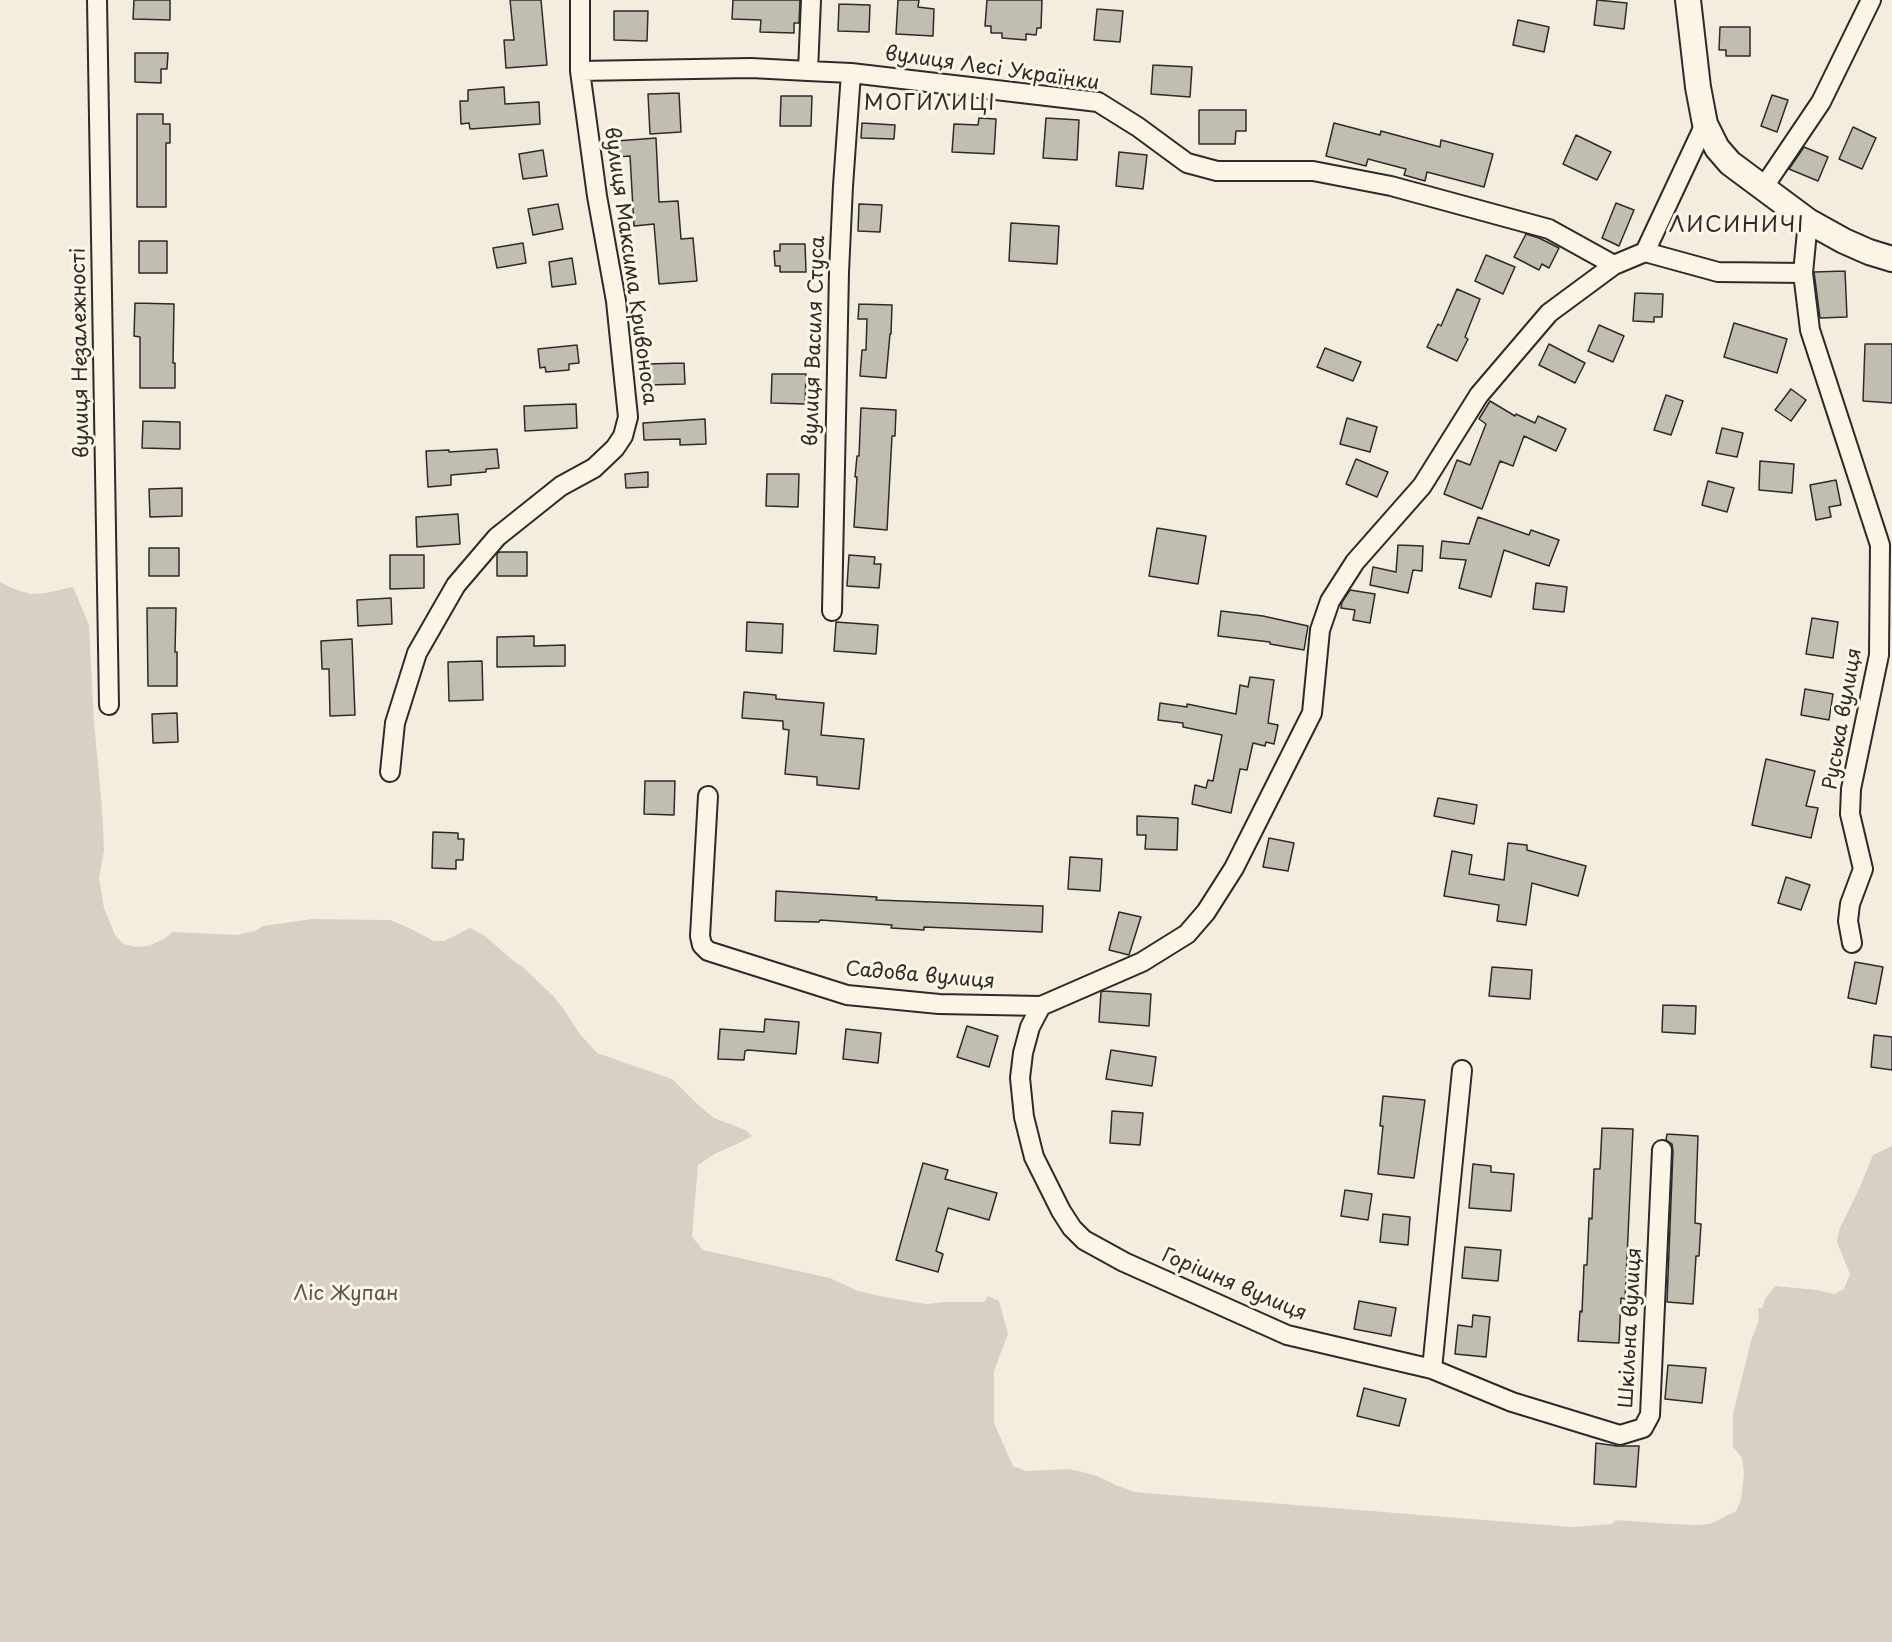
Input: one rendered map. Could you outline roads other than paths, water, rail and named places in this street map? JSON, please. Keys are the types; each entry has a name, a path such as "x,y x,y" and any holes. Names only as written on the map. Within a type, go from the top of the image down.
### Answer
{"main road":[{"path":"1688,0 1698,87 1705,124 1717,148 1730,163 1808,221 1844,241 1892,259"}],"street":[{"name":"вулиця Незалежності","path":"97,0 109,705"},
{"name":"вулиця Максима Кривоноса","path":"390,772 395,723 417,653 456,585 497,537 561,486 594,468 615,448 623,436 628,417 616,301 597,196 580,71 580,0"},
{"path":"808,70 812,0"},
{"path":"1763,188 1821,102 1871,0"},
{"name":"вулиця Лесі Українки","path":"580,71 751,68 808,70 1098,102 1187,162 1217,171 1313,171 1391,186 1549,230 1614,265"},
{"name":"вулиця Василя Стуса","path":"831,611 840,261 851,73"},
{"path":"1645,252 1705,124"},
{"name":"Руська вулиця","path":"1808,221 1803,273 1810,330 1880,545 1879,655 1851,789 1850,814 1863,869 1850,904 1848,921 1852,943"},
{"path":"1041,1006 1142,962 1187,934 1206,912 1234,868 1312,713 1320,630 1330,601 1355,562 1422,486 1479,394 1549,314 1614,265 1645,252 1718,272 1803,273"},
{"name":"Садова вулиця","path":"708,796 700,936 702,945 708,951 847,995 939,1004 1041,1006"},
{"name":"Горішня вулиця","path":"1041,1006 1030,1027 1023,1053 1020,1078 1024,1118 1034,1157 1060,1211 1084,1240 1124,1262 1287,1335 1432,1369"},
{"path":"1432,1369 1462,1070"},
{"name":"Шкільна вулиця","path":"1432,1369 1512,1402 1620,1435 1643,1428 1650,1415 1662,1150"}],"district":[{"name":"МОГИЛИЦІ","path":"930,104"},
{"name":"ЛИСИНИЧІ","path":"1737,226"}],"park label":[{"name":"Ліс Жупан","path":"346,1294"}]}
